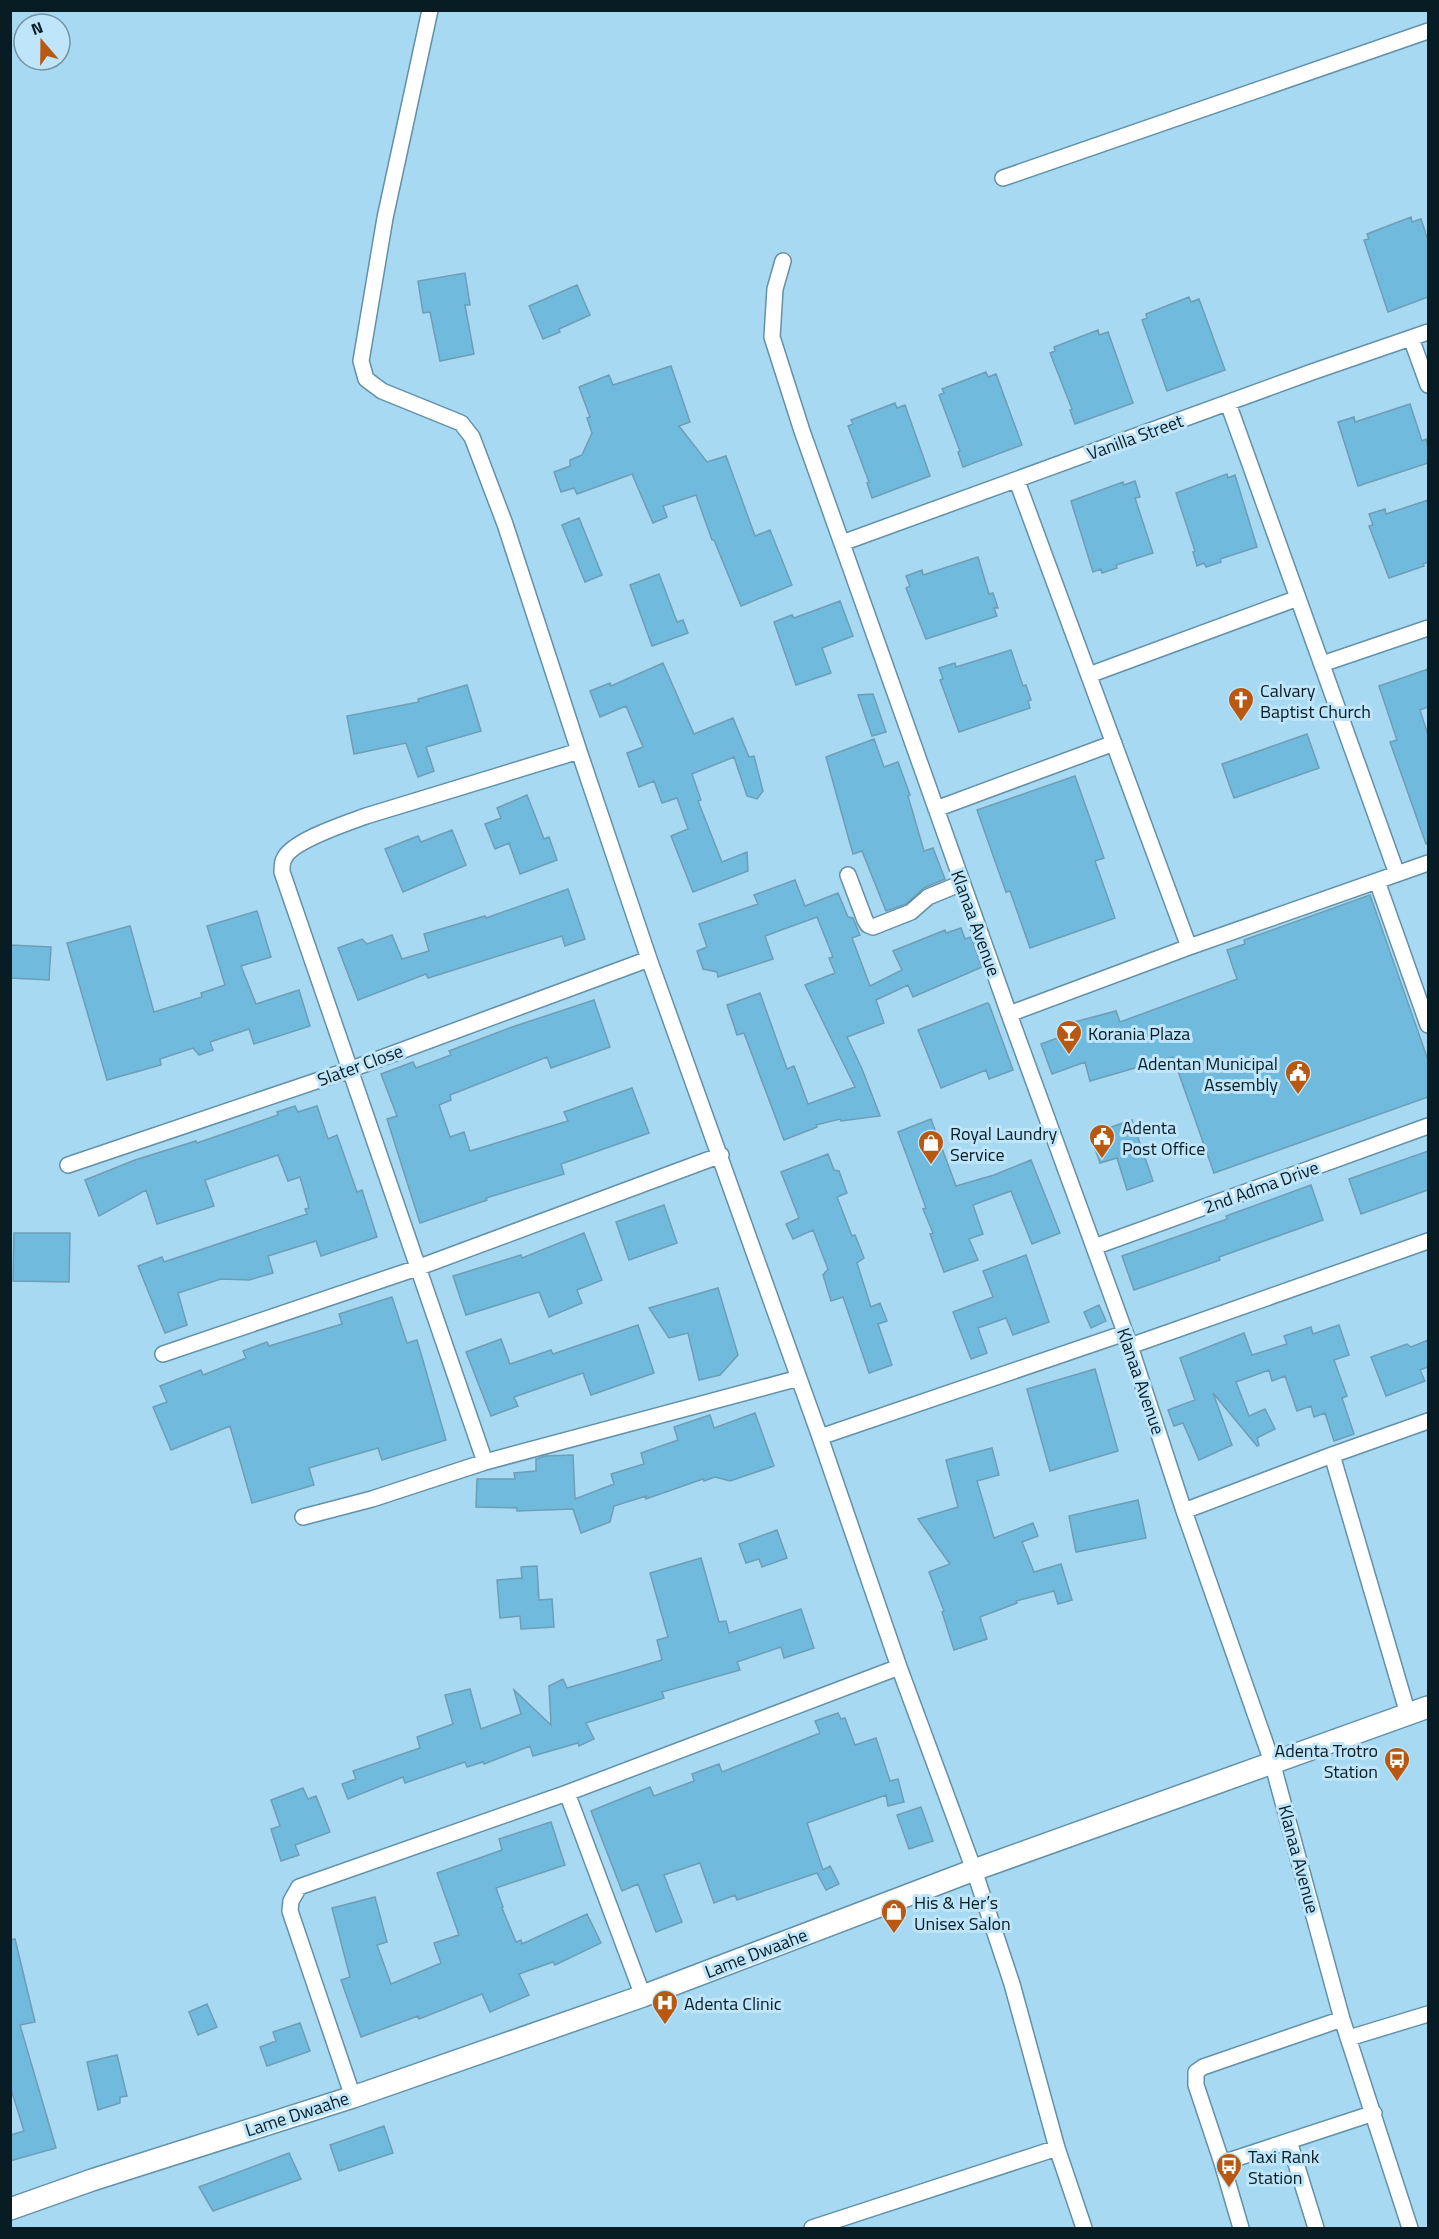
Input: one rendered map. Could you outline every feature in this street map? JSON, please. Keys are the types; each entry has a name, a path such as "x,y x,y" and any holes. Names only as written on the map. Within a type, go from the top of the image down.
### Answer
{"street":[{"path":"430,10 385,218 361,361 366,379 382,391 461,423 472,437 505,524 649,959 721,1155 899,1667 974,1870 1012,1984 1057,2148 1084,2229"},
{"path":"1003,178 1428,31"},
{"name":"Klanaa Avenue","path":"783,261 775,288 772,337 802,431 962,883 1128,1340 1184,1511 1272,1762 1342,2019 1410,2229"},
{"name":"Vanilla Street","path":"842,543 1428,332"},
{"path":"1411,338 1428,385"},
{"path":"1228,403 1397,874"},
{"path":"1017,481 1189,947"},
{"path":"1089,675 1298,598"},
{"path":"1322,664 1428,628"},
{"path":"936,809 1114,743"},
{"path":"484,1462 282,872 284,859 292,848 366,816 579,751"},
{"path":"1009,1014 1189,947 1428,863"},
{"path":"848,875 865,920 873,927 911,912 928,897 962,883"},
{"path":"1377,881 1428,1025"},
{"name":"Slater Close","path":"68,1165 349,1070 649,959"},
{"name":"2nd Adma Drive","path":"1094,1247 1428,1126"},
{"path":"163,1354 417,1268 721,1155"},
{"path":"820,1437 1427,1245"},
{"path":"303,1517 372,1499 484,1462 799,1378"},
{"path":"1184,1511 1428,1421"},
{"path":"1332,1455 1408,1714"},
{"path":"353,2097 290,1911 291,1901 299,1887 567,1793 899,1667"},
{"name":"Lame Dwaahe","path":"10,2209 103,2176 353,2097 643,1996 974,1870 1428,1707"},
{"path":"567,1793 643,1996"},
{"path":"1349,2038 1428,2014"},
{"path":"1241,2229 1196,2085 1196,2073 1203,2067 1342,2019"},
{"path":"1222,2163 1374,2113"},
{"path":"1289,2141 1316,2229"},
{"path":"812,2229 1057,2148"}],"building":[{"path":"1411,217 1412,222 1421,219 1428,240 1428,297 1388,312 1364,240 1369,239 1367,234"},
{"path":"465,273 470,305 465,305 474,354 440,361 430,312 423,313 418,281"},
{"path":"577,285 590,315 543,339 529,306"},
{"path":"1189,297 1191,302 1199,299 1225,370 1167,391 1142,320 1147,318 1146,314"},
{"path":"1098,330 1099,335 1108,332 1133,403 1075,424 1070,410 1072,409 1050,353 1055,351 1054,347"},
{"path":"671,366 690,422 679,426 707,462 726,456 755,536 770,530 792,585 741,606 714,540 712,540 696,495 663,506 667,517 653,523 632,474 577,494 574,488 561,492 554,472 570,466 570,460 582,455 592,433 587,418 590,417 579,387 609,375 613,385"},
{"path":"986,372 988,377 996,374 1022,445 963,467 958,452 960,451 939,395 944,393 942,389"},
{"path":"895,403 897,408 905,405 930,476 872,498 867,483 869,482 848,426 853,424 851,420"},
{"path":"1410,404 1422,441 1426,439 1428,463 1358,486 1338,422 1354,417 1355,422"},
{"path":"1227,474 1228,478 1235,475 1257,547 1220,559 1221,562 1206,567 1204,563 1197,566 1193,552 1195,551 1176,493"},
{"path":"1135,481 1140,497 1135,498 1153,553 1116,565 1117,568 1102,573 1101,569 1093,572 1071,501 1123,482 1124,485"},
{"path":"1428,500 1428,562 1423,564 1424,566 1389,578 1369,526 1373,525 1369,514 1385,509 1386,514"},
{"path":"579,518 602,575 585,582 562,525"},
{"path":"978,557 989,594 993,593 998,608 994,608 997,616 926,639 906,588 910,586 906,576 922,570 923,575"},
{"path":"659,574 677,622 683,620 688,633 652,646 630,585"},
{"path":"840,601 853,636 822,648 831,673 796,685 774,622 792,615 794,618"},
{"path":"1011,650 1023,686 1026,685 1031,700 1028,701 1030,708 959,732 940,680 943,679 939,668 955,663 956,667"},
{"path":"663,663 694,734 733,718 749,757 754,756 763,791 757,799 747,796 734,757 692,774 701,800 698,801 722,862 747,852 748,871 693,892 671,836 688,829 677,798 662,803 654,781 639,787 627,753 643,747 626,706 600,717 590,691 610,683 611,686"},
{"path":"1428,669 1428,707 1420,710 1428,735 1428,843 1426,844 1390,742 1397,740 1379,686"},
{"path":"467,685 481,731 426,747 434,771 418,777 406,743 354,754 347,716 419,702 418,699"},
{"path":"873,694 886,732 872,736 858,695"},
{"path":"1307,734 1319,768 1234,798 1222,764"},
{"path":"874,739 884,767 898,762 910,795 908,796 924,851 933,848 945,879 924,888 906,904 886,911 862,851 853,854 826,757"},
{"path":"1075,776 1104,858 1095,861 1115,918 1030,948 1010,891 1006,892 977,810"},
{"path":"527,795 544,839 549,837 557,860 520,874 509,843 495,849 485,824 501,818 497,808"},
{"path":"452,830 466,865 403,892 385,849 418,836 421,842"},
{"path":"795,880 805,906 838,893 848,917 853,918 860,935 852,938 870,986 902,970 893,951 945,930 946,933 961,928 965,939 971,937 982,967 913,997 908,985 876,1000 884,1023 847,1037 880,1116 841,1121 840,1119 816,1125 817,1127 784,1140 744,1033 737,1035 727,1005 760,993 787,1069 794,1066 808,1104 855,1087 805,985 835,973 829,958 833,957 817,917 765,936 773,959 718,977 717,972 703,969 697,951 707,947 699,924 758,904 754,895"},
{"path":"568,889 585,939 565,946 562,936 428,978 426,974 358,1000 338,948 362,939 367,944 392,935 402,959 429,951 424,934 485,916 486,918"},
{"path":"1370,895 1428,1060 1428,1097 1214,1173 1173,1057 1090,1081 1085,1062 1052,1074 1041,1044 1077,1031 1074,1022 1116,1011 1120,1022 1237,979 1227,950 1245,944 1244,940"},
{"path":"257,911 271,957 241,966 256,1004 299,990 310,1026 254,1044 249,1029 210,1042 213,1050 199,1055 193,1048 160,1059 161,1065 107,1080 67,943 130,926 154,1012 202,997 201,993 225,985 207,926"},
{"path":"10,945 51,947 49,980 10,978"},
{"path":"594,1000 610,1047 551,1068 547,1057 450,1095 451,1100 439,1105 450,1137 464,1132 470,1151 568,1121 564,1112 632,1088 649,1133 561,1164 564,1174 486,1198 487,1200 420,1223 387,1119 397,1116 381,1074 413,1062 416,1068 451,1055 449,1051"},
{"path":"987,1003 1013,1070 989,1079 986,1070 941,1088 918,1030"},
{"path":"295,1106 298,1112 317,1106 328,1139 337,1135 357,1192 362,1190 377,1237 321,1256 316,1241 268,1256 273,1273 249,1280 221,1279 178,1293 187,1325 165,1333 138,1266 162,1257 164,1262 307,1214 305,1209 309,1208 300,1177 288,1181 278,1155 205,1180 214,1206 157,1224 146,1190 99,1216 85,1180 135,1160 196,1141 197,1143 278,1115 277,1112"},
{"path":"931,1119 956,1186 994,1175 1031,1160 1060,1233 1032,1244 1011,1191 973,1205 983,1234 969,1239 978,1260 944,1272 930,1234 933,1233 923,1209 926,1208 898,1132"},
{"path":"1132,1120 1153,1181 1127,1190 1117,1158 1100,1163 1090,1134"},
{"path":"1428,1151 1428,1190 1361,1214 1349,1179"},
{"path":"828,1154 834,1170 839,1171 847,1193 837,1197 852,1236 855,1235 864,1258 857,1263 871,1307 880,1303 887,1321 878,1324 892,1365 869,1373 843,1297 831,1301 823,1275 828,1269 813,1230 793,1239 786,1224 799,1218 781,1172"},
{"path":"1311,1185 1323,1220 1134,1290 1122,1256 1227,1219 1226,1216"},
{"path":"664,1205 677,1243 629,1260 616,1222"},
{"path":"14,1233 70,1233 69,1282 13,1281"},
{"path":"584,1233 602,1280 577,1290 582,1303 549,1317 539,1292 466,1315 453,1276 521,1255 522,1258"},
{"path":"1026,1255 1049,1322 1013,1335 1006,1318 978,1328 987,1353 971,1359 953,1312 993,1297 983,1271"},
{"path":"718,1288 738,1355 720,1375 699,1380 688,1333 669,1338 649,1308"},
{"path":"392,1297 407,1343 417,1340 446,1440 382,1460 378,1448 309,1468 314,1485 252,1503 230,1426 171,1450 153,1407 167,1402 160,1386 201,1370 203,1375 246,1358 243,1351 267,1342 269,1346 342,1324 339,1314"},
{"path":"1099,1305 1106,1321 1091,1328 1084,1312"},
{"path":"638,1325 654,1373 591,1395 583,1373 514,1397 518,1406 491,1416 466,1352 501,1339 510,1364 551,1350 553,1354"},
{"path":"1339,1325 1349,1355 1334,1360 1347,1396 1342,1398 1354,1434 1334,1441 1325,1413 1314,1417 1311,1406 1297,1411 1285,1376 1272,1381 1269,1370 1236,1382 1249,1416 1265,1409 1275,1429 1257,1438 1259,1445 1257,1446 1213,1393 1232,1445 1199,1460 1183,1423 1174,1426 1168,1410 1195,1400 1180,1358 1244,1333 1252,1355 1287,1344 1284,1336 1311,1327 1313,1334"},
{"path":"1428,1340 1428,1367 1420,1370 1425,1381 1386,1396 1371,1357 1407,1344 1411,1347"},
{"path":"1095,1369 1118,1451 1050,1471 1027,1389"},
{"path":"755,1413 774,1466 730,1481 715,1477 704,1481 703,1479 646,1499 646,1496 614,1506 610,1522 581,1533 573,1509 517,1511 517,1508 476,1507 477,1479 515,1479 514,1473 536,1471 536,1459 545,1456 573,1455 575,1499 614,1484 611,1474 644,1464 641,1453 678,1440 674,1427 710,1415 714,1428"},
{"path":"992,1448 999,1475 977,1481 994,1538 1033,1523 1038,1536 1022,1542 1034,1572 1061,1564 1072,1600 1058,1604 1054,1591 1016,1601 1017,1603 980,1617 987,1639 954,1650 942,1612 944,1611 929,1572 950,1564 918,1519 958,1507 946,1460"},
{"path":"1138,1500 1146,1538 1076,1552 1069,1516"},
{"path":"777,1530 787,1558 762,1567 759,1559 746,1563 739,1544"},
{"path":"701,1558 719,1622 726,1621 729,1633 801,1609 814,1648 784,1658 781,1647 737,1662 740,1670 662,1692 664,1698 586,1723 594,1739 579,1746 578,1743 533,1756 530,1746 484,1764 483,1762 467,1767 465,1762 405,1783 403,1777 348,1799 342,1784 356,1779 353,1771 420,1748 417,1737 453,1724 445,1695 470,1689 481,1729 521,1714 514,1690 551,1725 549,1686 563,1679 567,1688 662,1660 657,1640 668,1637 650,1573"},
{"path":"537,1566 539,1600 552,1599 554,1627 521,1629 520,1616 500,1618 497,1580 522,1578 521,1567"},
{"path":"838,1713 841,1719 845,1718 855,1745 876,1738 890,1781 898,1779 904,1802 888,1806 886,1795 807,1823 823,1870 830,1866 839,1884 826,1890 817,1873 737,1900 735,1895 714,1903 700,1863 664,1875 682,1922 656,1932 638,1884 622,1891 591,1811 650,1787 654,1796 694,1781 692,1774 719,1764 722,1772 820,1733 815,1721"},
{"path":"303,1788 308,1799 316,1796 330,1832 295,1845 299,1855 281,1861 271,1829 280,1826 271,1800"},
{"path":"921,1807 933,1841 909,1849 897,1815"},
{"path":"551,1822 565,1865 496,1888 516,1942 521,1940 522,1944 587,1914 601,1943 555,1965 553,1962 519,1974 529,1995 490,2012 482,1994 419,2019 418,2016 361,2037 341,1980 350,1977 332,1908 375,1897 387,1942 377,1945 391,1984 441,1963 434,1943 459,1935 437,1873 502,1850 499,1839"},
{"path":"15,1939 35,2022 20,2025 56,2148 10,2161 10,2135 24,2131 10,2086 10,1940"},
{"path":"207,2004 217,2027 198,2035 189,2012"},
{"path":"300,2023 310,2051 267,2066 260,2047 276,2041 273,2032"},
{"path":"117,2055 127,2096 120,2097 120,2103 98,2110 87,2062"},
{"path":"384,2126 393,2153 339,2171 330,2145"},
{"path":"289,2153 301,2179 213,2211 199,2187"}],"place":[{"name":"Calvary Baptist Church","path":"1241,723"},
{"name":"Korania Plaza","path":"1069,1056"},
{"name":"Adentan Municipal Assembly","path":"1298,1096"},
{"name":"Adenta Post Office","path":"1102,1160"},
{"name":"Royal Laundry Service","path":"931,1166"},
{"name":"Adenta Trotro Station","path":"1397,1783"},
{"name":"His & Her’s Unisex Salon","path":"894,1935"},
{"name":"Adenta Clinic","path":"665,2026"},
{"name":"Taxi Rank Station","path":"1229,2189"}]}
